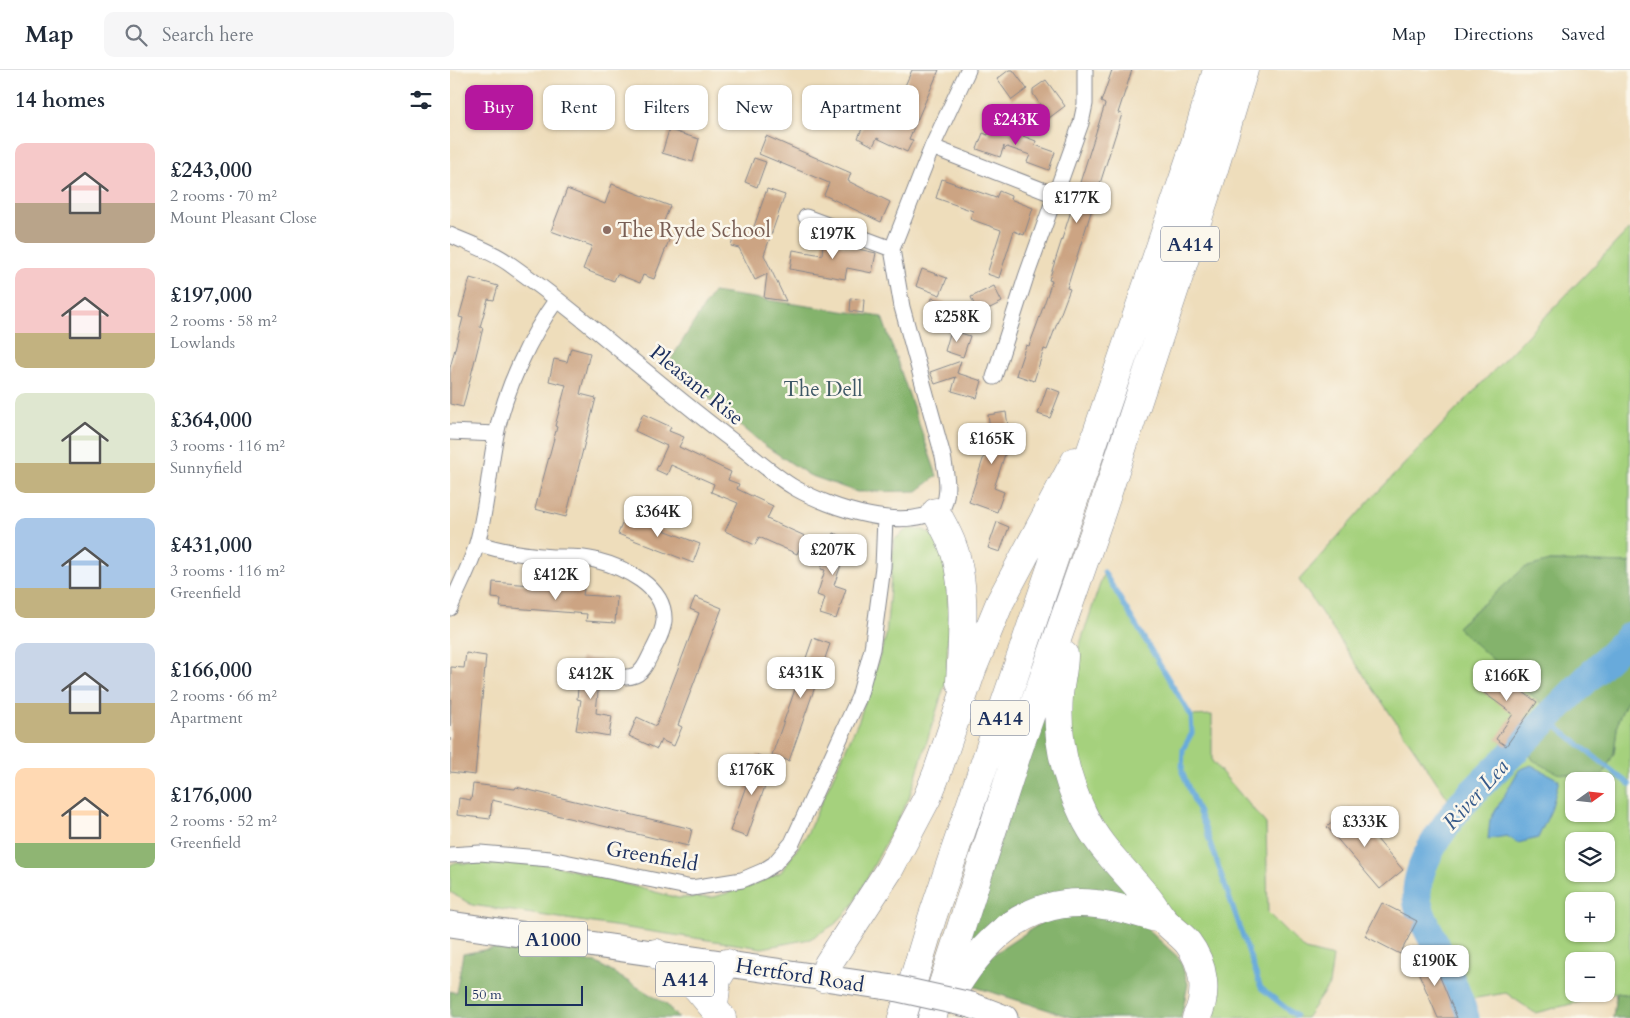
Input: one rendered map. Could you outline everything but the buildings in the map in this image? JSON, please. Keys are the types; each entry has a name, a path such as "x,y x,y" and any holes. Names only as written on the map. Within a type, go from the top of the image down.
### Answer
{"highway":[{"name":"A414","path":"902,1018 932,918 1194,150 1217,70"},
{"name":"A414","path":"932,1018 1018,750 1063,626 1211,179 1244,70"},
{"name":"A414","path":"823,978 828,964 889,870 926,798 1000,602 1065,476 1102,419"},
{"path":"936,512 954,548 958,571 963,620 960,706"},
{"name":"A414","path":"1063,626 1064,666 1059,695 1058,727 1064,760 1075,795 1091,831 1111,859 1145,895 1164,920 1187,943 1199,962 1203,977 1203,992 1201,1009 1196,1018"},
{"name":"A414","path":"938,1018 964,972 981,950 1016,921 1036,912 1073,903 1095,904 1114,906 1164,920"},
{"name":"A414","path":"656,953 697,988 718,1012"},
{"name":"A414","path":"718,1012 717,980 727,963"}],"main road":[{"name":"Hertford Road","path":"450,924 894,988 971,1005 1005,1018"}],"street":[{"path":"936,512 943,507 946,500 946,476 943,456 902,307 892,249 932,147 968,70"},
{"path":"994,377 1055,195 1082,122 1085,104 1085,70"},
{"path":"932,147 1055,195"},
{"path":"806,217 892,249"},
{"name":"Pleasant Rise","path":"450,235 509,263 557,299 713,426 794,487 840,508 885,518 923,516 936,512"},
{"path":"450,608 477,543 487,497 496,434 507,394 543,318 557,299"},
{"path":"450,432 496,434"},
{"name":"Greenfield","path":"450,855 480,854 550,859 692,888 742,880 774,864 792,843 859,697 872,649 883,567 885,518"},
{"path":"477,543 499,551 594,560 627,572 649,587 662,607 664,620 662,631 642,672 635,677 626,677"}],"green space":[{"path":"1630,228 1630,563 1550,561 1484,603 1458,626 1545,707 1451,803 1299,580 1372,498"},
{"name":"The Dell","path":"713,292 882,317 937,476 917,491 857,492 809,475 764,445 668,364"},
{"path":"907,529 924,530 937,538 945,556 949,616 946,681 909,798 853,905 835,924 810,939 762,948 472,905 450,892 450,865 454,863 549,864 678,898 714,897 751,886 781,872 806,836 859,720 886,636 894,540"},
{"path":"1550,561 1630,563 1630,695 1618,720 1614,753 1604,772 1557,773 1533,760 1520,734 1545,707 1457,627 1524,568"},
{"path":"1104,572 1191,716 1212,715 1212,761 1266,824 1268,913 1305,950 1333,957 1329,985 1306,1018 1214,1018 1219,986 1212,958 1127,864 1081,791 1067,721 1073,665"},
{"path":"1630,695 1630,995 1615,993 1615,952 1565,952 1565,1002 1580,1002 1535,1013 1506,993 1464,1000 1425,897 1428,871 1450,829 1528,751 1533,760 1614,753 1618,720"},
{"path":"1049,696 1053,750 1134,898 1081,891 959,963"},
{"path":"1098,909 1145,927 1180,959 1188,984 1181,1018 1074,1018 969,985 991,956 1053,915"},
{"path":"494,948 597,963 666,1004 678,1018 450,1018 450,991 456,993 463,954"},
{"path":"1616,993 1630,995 1630,1018 1613,1018"}],"water":[{"path":"1531,765 1559,780 1551,810 1538,838 1518,843 1507,836 1488,839 1490,820 1519,770"}],"waterway":[{"path":"1104,572 1191,716 1192,733 1183,749 1182,772 1204,825 1261,988 1296,1016"},
{"name":"River Lea","path":"1465,1018 1451,980 1419,909 1417,897 1418,884 1426,858 1440,833 1465,800 1630,636"},
{"path":"1547,719 1630,785"}],"place":[{"name":"The Ryde School","path":"607,230"}]}
